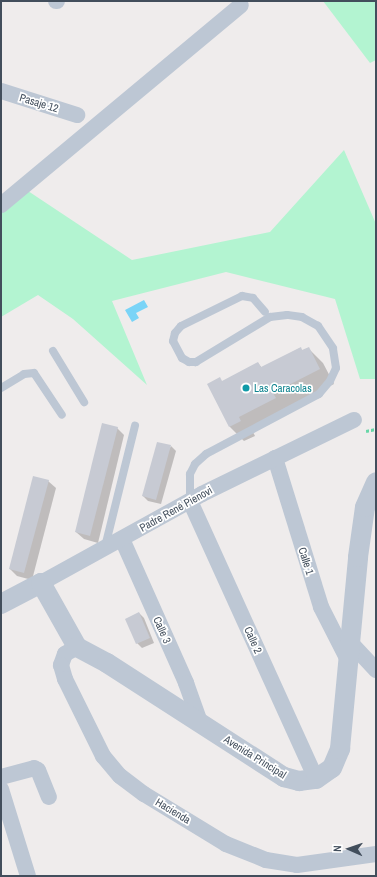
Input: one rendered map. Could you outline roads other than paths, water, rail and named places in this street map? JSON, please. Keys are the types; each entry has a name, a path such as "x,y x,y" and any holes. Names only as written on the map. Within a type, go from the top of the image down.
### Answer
{"street":[{"path":"1,205 241,5"},
{"name":"Pasaje 12","path":"1,91 77,115"},
{"name":"Padre René Pienovi","path":"1,604 190,501 354,420"},
{"name":"Calle 1","path":"275,458 321,607 349,650 376,670"},
{"path":"316,779 332,768 339,756 365,507 375,479"},
{"name":"Calle 2","path":"190,501 316,779"},
{"name":"Calle 3","path":"122,539 186,683 200,722"},
{"path":"41,583 77,647"},
{"name":"Avenida Principal","path":"77,647 107,663 284,776 300,781 316,779"},
{"name":"Hacienda","path":"77,647 65,654 61,666 65,679 103,756 120,776 144,794 226,844 266,860 297,865 376,854"},
{"path":"1,777 34,768 38,770 49,797"},
{"path":"1,788 28,876"}],"lane":[{"path":"190,501 190,474 195,464 206,454 319,394 333,375 336,368 333,348 318,326 302,317 287,315 270,317 196,362 188,362 182,358 173,341 175,333 181,326 242,296 252,298 265,312"},
{"path":"53,350 84,402"},
{"path":"1,388 24,374 34,373 62,415"},
{"path":"105,548 135,426"}],"water":[{"path":"144,300 148,307 136,313 139,318 132,322 125,310"}],"place":[{"name":"Las Caracolas","path":"246,388"}]}
